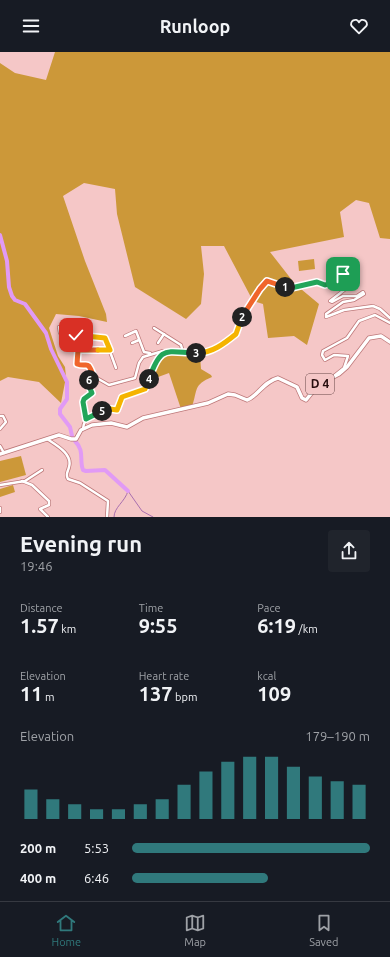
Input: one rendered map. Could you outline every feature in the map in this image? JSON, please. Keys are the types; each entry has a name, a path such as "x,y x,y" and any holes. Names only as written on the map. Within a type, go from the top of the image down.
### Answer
{"main road":[{"name":"D 4","path":"2,453 59,435 71,439 76,438 83,429 92,425 107,423 127,428 148,416 208,403 228,394 235,395 246,400 252,397 263,385 278,378 297,387 302,398 306,400 318,385 347,367 369,338 381,336 390,342"}],"street":[{"path":"86,419 104,410 117,410 122,397 145,389 155,363 168,351 201,354 224,345 236,334 244,313 261,286 267,281 288,288 304,286 317,282 325,285 334,282 343,274 351,274 354,280 352,284 330,301 332,302 347,295 357,296 362,292 364,294 354,300 342,302 326,314 326,317 344,310 372,306 380,309 390,318"},
{"path":"334,376 344,368 348,356 334,355 324,360 322,355 328,346 347,338 359,321 375,315 390,323"},
{"path":"59,327 60,333 69,332 80,336 105,338 116,368"},
{"path":"154,328 181,345 183,352"},
{"path":"91,330 91,337"},
{"path":"125,336 136,331 144,353 152,354"},
{"path":"158,344 164,334"},
{"path":"132,343 139,340"},
{"path":"73,350 110,350"},
{"path":"78,350 77,364 88,364 93,375 88,384 92,393 84,399 83,402 86,419 83,429"},
{"path":"94,377 109,385 134,378 141,359 163,351 165,353"},
{"path":"0,416 3,416 6,422 0,429"},
{"path":"47,439 62,450 69,459 70,464 66,474 68,479 80,483 88,489 105,497 108,501 107,517"},
{"path":"0,446 2,453"},
{"path":"0,485 22,481 42,470"},
{"path":"22,481 32,485 49,501 49,505 40,509 48,517"}],"shaded area":[{"path":"55,52 390,52 390,239 380,238 369,203 356,200 340,212 344,237 270,252 295,284 319,304 307,345 294,336 268,338 263,304 253,301 224,246 201,246 204,274 201,304 186,319 135,287 117,214 115,189 84,183 63,196 85,261 106,314 107,322 79,316 56,314 49,328 58,356 65,367 66,377 61,403 39,382 8,377 0,381 0,63 15,73 46,80"},
{"path":"314,259 315,269 299,271 298,261"},
{"path":"168,351 200,355 201,369 212,377 199,385 197,388 192,407 181,409 169,373 150,380 155,363"},
{"path":"21,456 26,475 0,482 0,461"},
{"path":"13,485 15,492 0,497 0,489"}],"waterway":[{"path":"0,235 7,261 9,287 12,296 15,300 25,304 46,333 51,349 67,382 67,399 60,409 60,414 70,427 72,436"},
{"path":"75,441 80,448 83,470 105,470 128,491"},
{"path":"128,491 142,511 153,517"},
{"path":"114,517 114,513 127,495 128,491"}],"route":[{"path":"76,335 105,338 110,350 78,350 78,355 76,358 77,364 88,364 93,375 88,382 88,386 92,392 91,396 84,399 83,402 86,419 104,410 117,410 122,397 145,389 155,363 166,352 171,351 201,354 224,345 236,334 244,313 261,286 267,281 288,288 304,286 317,282 322,286 334,282 343,274"}]}
